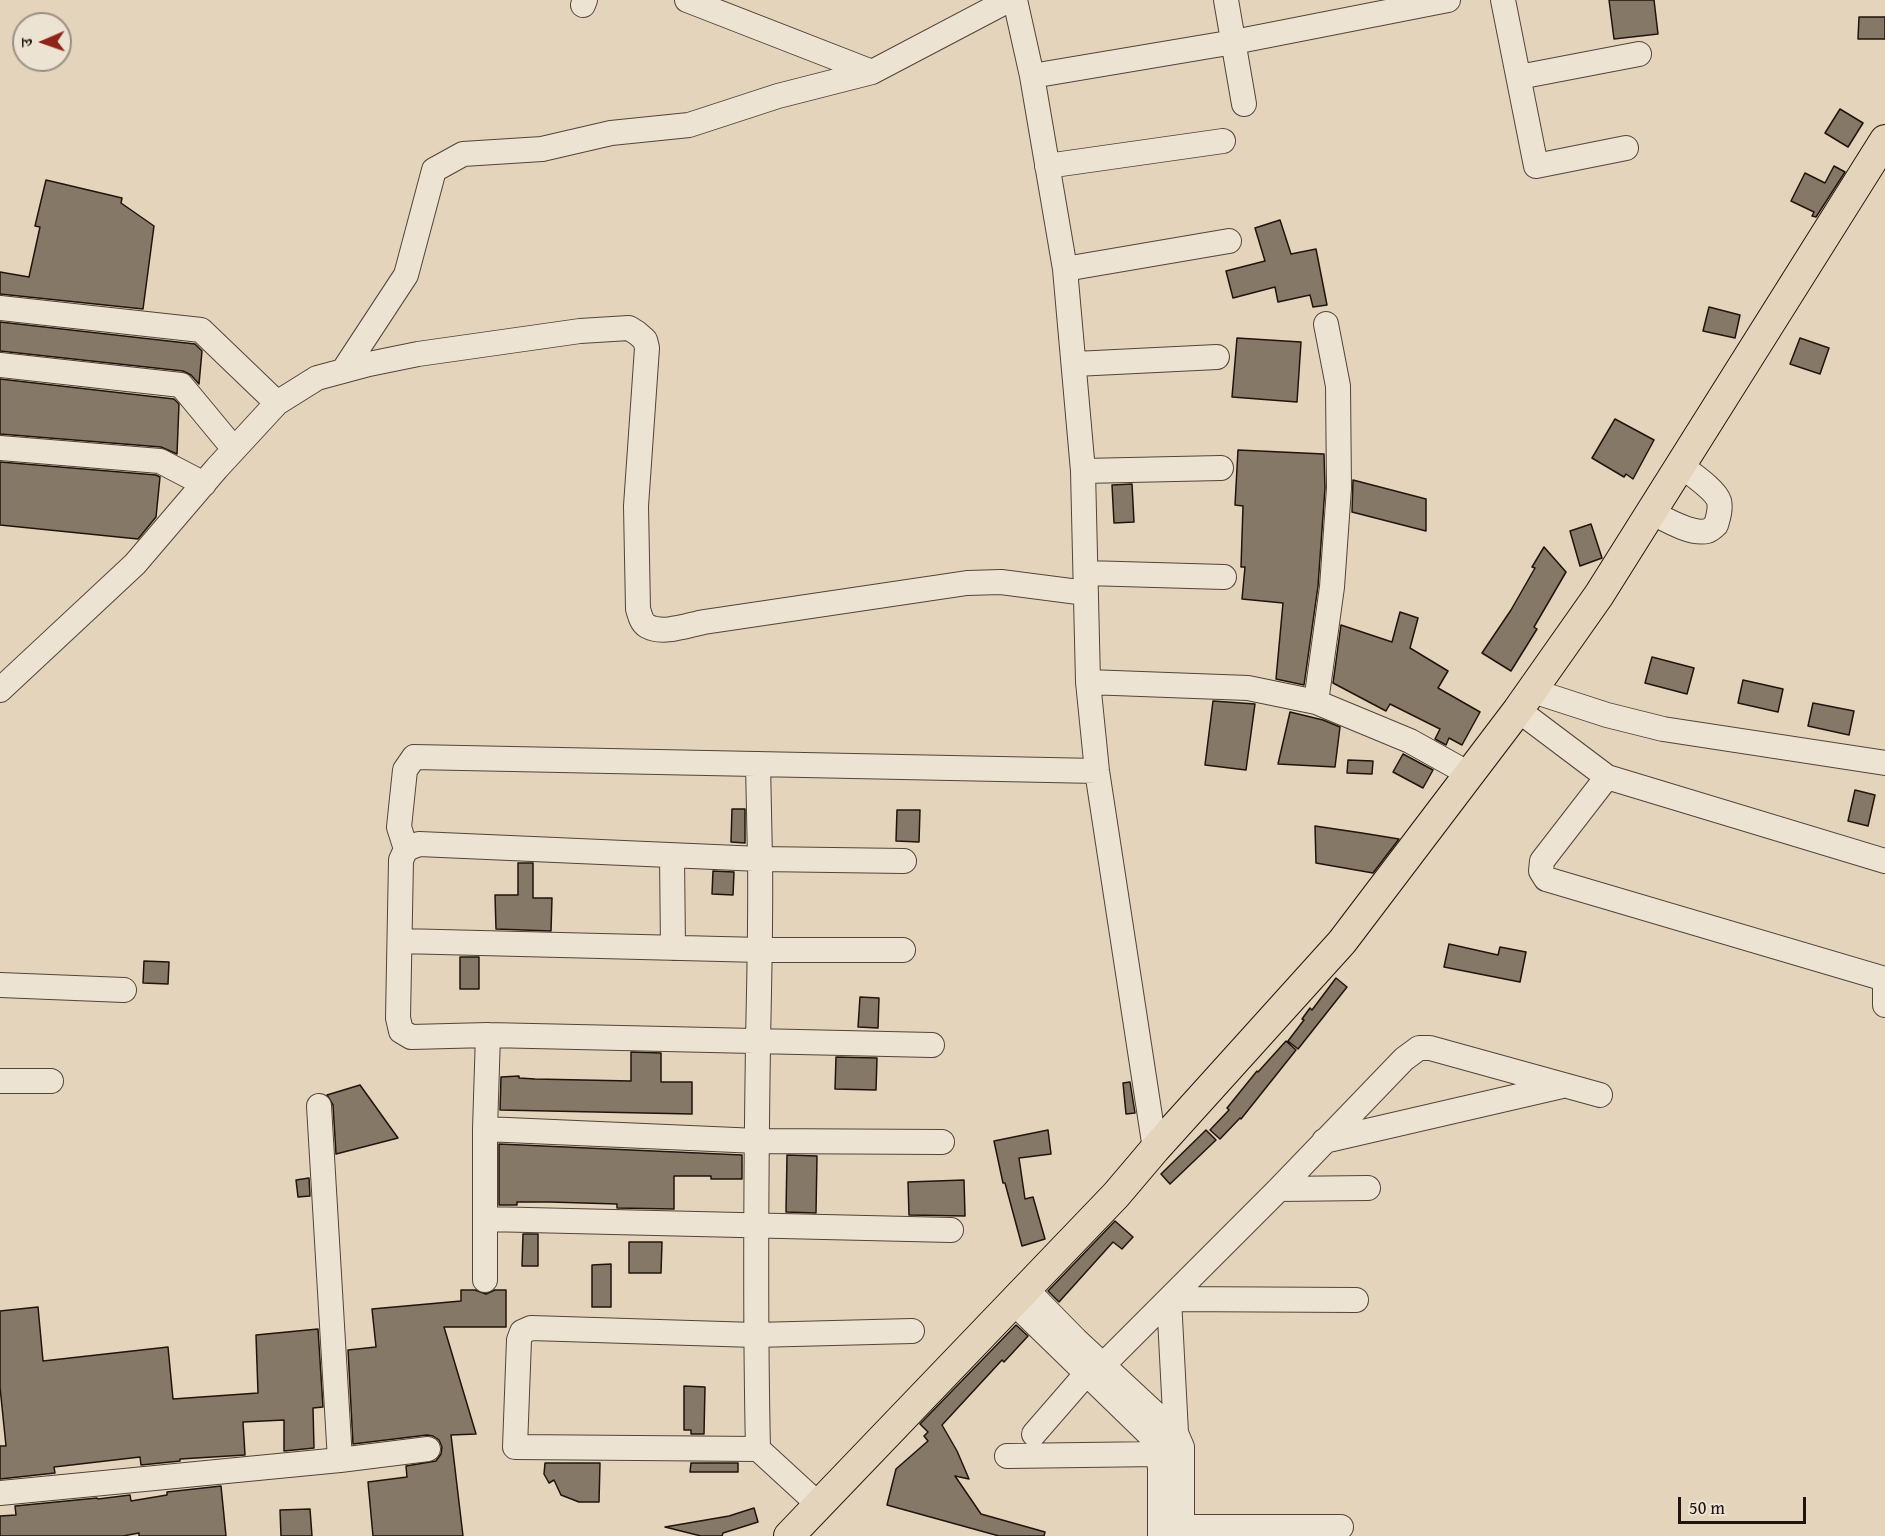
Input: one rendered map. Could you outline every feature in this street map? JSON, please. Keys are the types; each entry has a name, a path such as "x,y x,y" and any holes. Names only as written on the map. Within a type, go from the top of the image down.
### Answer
{"main road":[{"path":"789,1536 1116,1195 1342,942 1471,775 1599,594 1885,140"}],"street":[{"path":"687,0 872,72"},
{"path":"1226,0 1244,104"},
{"path":"1032,76 1234,42 1448,0"},
{"path":"1503,0 1536,166 1626,148"},
{"path":"343,371 406,275 434,170 463,154 542,148 611,133 689,125 778,96 872,72 1018,2 1065,269 1083,471 1088,682 1097,771 1155,1149"},
{"path":"1519,77 1639,54"},
{"path":"1047,166 1223,141"},
{"path":"1065,269 1229,241"},
{"path":"0,308 201,330 277,403"},
{"path":"1316,702 1332,587 1339,488 1338,386 1326,324"},
{"path":"0,690 135,564 234,449 277,403 317,378 418,354 580,331 628,328 645,340 647,348 636,506 638,609 646,625 665,629 967,583 1086,583 1224,577"},
{"path":"1075,364 1217,357"},
{"path":"0,365 181,385 234,449"},
{"path":"0,448 160,461 204,484"},
{"path":"1651,512 1691,530 1707,531 1716,525 1719,501 1713,492 1680,465"},
{"path":"1083,471 1221,468"},
{"path":"1088,682 1248,688 1316,702 1410,741 1471,775"},
{"path":"1526,700 1607,715 1663,729 1885,763"},
{"path":"1526,700 1607,777 1885,861"},
{"path":"932,1045 758,1043 488,1035 411,1037 401,1031 398,1018 401,860 406,849 399,827 405,770 414,757 1097,771"},
{"path":"758,764 761,950 755,1335 758,1449"},
{"path":"1607,777 1542,861 1541,871 1546,879 1885,981 1885,1005"},
{"path":"406,849 419,844 672,856 904,861"},
{"path":"672,856 673,948"},
{"path":"400,941 761,950 903,950"},
{"path":"0,985 124,990"},
{"path":"485,1280 485,1129 488,1035"},
{"path":"1034,1434 1102,1376 1169,1299 1404,1059 1419,1048 1430,1048 1600,1095"},
{"path":"0,1081 51,1081"},
{"path":"1323,1141 1564,1086"},
{"path":"319,1106 340,1460"},
{"path":"485,1129 758,1141 942,1142"},
{"path":"1279,1189 1368,1188"},
{"path":"486,1219 951,1230"},
{"path":"1019,1296 1102,1376 1179,1440"},
{"path":"1169,1299 1356,1300"},
{"path":"1169,1299 1179,1440 1171,1532"},
{"path":"819,1505 758,1449 515,1447 519,1340 522,1332 531,1328 755,1335 912,1330"},
{"path":"1102,1376 1156,1442 1171,1532"},
{"path":"1007,1456 1159,1454 1179,1440"},
{"path":"0,1494 428,1449"},
{"path":"1171,1532 1341,1527"}],"building":[{"path":"1609,0 1654,0 1658,34 1614,39"},
{"path":"1859,17 1885,17 1885,39 1858,39"},
{"path":"1840,109 1863,123 1848,147 1825,133"},
{"path":"1834,166 1845,172 1816,217 1812,216 1814,212 1791,201 1805,173 1825,183"},
{"path":"46,180 122,198 121,203 154,226 143,309 0,294 0,272 29,277 40,227 35,226"},
{"path":"1280,220 1291,254 1316,249 1327,305 1313,307 1310,295 1278,302 1275,287 1233,298 1226,271 1265,261 1255,228"},
{"path":"1709,307 1740,315 1735,338 1703,331"},
{"path":"0,322 195,344 202,351 199,384 191,375 183,371 0,351"},
{"path":"1237,338 1301,342 1297,402 1232,397"},
{"path":"1800,338 1829,348 1820,374 1790,364"},
{"path":"0,379 174,399 179,404 177,454 161,447 0,434"},
{"path":"1615,419 1654,440 1633,479 1626,474 1624,477 1592,458"},
{"path":"1238,450 1324,454 1325,488 1318,586 1304,685 1276,679 1283,603 1242,599 1245,567 1241,567 1243,506 1235,505"},
{"path":"0,462 156,475 160,477 156,517 138,539 0,525"},
{"path":"1353,480 1426,499 1426,531 1352,512"},
{"path":"1132,484 1134,522 1114,523 1112,485"},
{"path":"1591,524 1602,558 1580,566 1570,531"},
{"path":"1544,547 1566,572 1534,627 1537,629 1511,671 1482,653 1511,610"},
{"path":"1400,612 1418,618 1410,648 1448,671 1438,688 1480,712 1462,745 1449,738 1446,745 1435,739 1440,729 1390,704 1386,711 1333,683 1341,625 1392,642"},
{"path":"1652,657 1694,668 1687,694 1645,683"},
{"path":"1743,680 1783,689 1778,712 1738,703"},
{"path":"1213,701 1255,704 1246,770 1205,765"},
{"path":"1813,703 1854,711 1849,735 1808,726"},
{"path":"1290,712 1323,720 1340,727 1335,767 1278,764"},
{"path":"1403,754 1433,770 1423,788 1393,772"},
{"path":"1348,760 1373,761 1372,774 1347,773"},
{"path":"1855,790 1875,795 1868,826 1848,821"},
{"path":"732,809 745,809 745,843 731,842"},
{"path":"897,810 920,810 919,842 896,841"},
{"path":"1315,826 1399,839 1373,873 1316,863"},
{"path":"518,863 533,863 533,898 552,898 551,931 496,929 495,895 518,895"},
{"path":"713,871 734,872 733,895 712,894"},
{"path":"1449,944 1498,955 1500,947 1526,952 1520,982 1444,967"},
{"path":"460,957 479,957 479,989 460,989"},
{"path":"144,961 169,962 168,984 143,983"},
{"path":"1336,978 1347,987 1298,1049 1288,1041 1310,1008 1312,1010"},
{"path":"860,997 879,998 878,1028 858,1027"},
{"path":"1286,1041 1296,1050 1241,1119 1220,1139 1210,1130 1229,1110 1227,1108 1257,1071"},
{"path":"631,1052 661,1053 661,1082 692,1082 692,1114 500,1110 501,1077 631,1081"},
{"path":"836,1057 877,1058 876,1090 835,1089"},
{"path":"1130,1082 1135,1113 1126,1114 1123,1083"},
{"path":"360,1085 398,1138 336,1154 333,1105 327,1095"},
{"path":"1048,1130 1051,1154 1019,1158 1025,1199 1033,1197 1045,1239 1022,1246 1005,1183 1003,1183 994,1141"},
{"path":"1206,1130 1216,1140 1170,1184 1161,1174"},
{"path":"499,1144 742,1155 742,1179 674,1176 674,1209 617,1208 617,1204 550,1202 517,1202 517,1205 499,1205"},
{"path":"787,1155 817,1156 816,1213 786,1212"},
{"path":"309,1178 310,1196 298,1197 296,1180"},
{"path":"964,1180 965,1216 909,1215 908,1182"},
{"path":"1115,1221 1133,1237 1122,1249 1113,1242 1059,1302 1048,1291"},
{"path":"523,1234 538,1234 538,1266 522,1266"},
{"path":"629,1242 662,1242 661,1273 629,1273"},
{"path":"611,1264 611,1307 592,1307 592,1265"},
{"path":"461,1290 475,1290 486,1294 495,1290 506,1290 506,1327 444,1327 476,1434 451,1435 463,1536 373,1536 368,1482 407,1477 406,1466 436,1461 441,1454 442,1447 439,1440 427,1435 353,1444 348,1350 376,1347 372,1309 461,1301"},
{"path":"38,1307 43,1361 168,1347 173,1399 258,1393 256,1335 318,1329 323,1407 313,1408 314,1448 284,1451 284,1420 243,1422 245,1455 180,1459 180,1461 141,1465 140,1457 54,1467 55,1473 0,1479 0,1446 6,1446 0,1387 0,1311"},
{"path":"1016,1325 1028,1336 1004,1362 1002,1360 942,1425 969,1479 955,1476 981,1514 1045,1532 1044,1536 999,1536 887,1505 896,1469 928,1441 924,1436 928,1432 920,1424"},
{"path":"684,1386 705,1387 704,1434 691,1434 691,1430 684,1430"},
{"path":"545,1463 600,1463 599,1502 579,1502 561,1495 554,1480 549,1483 544,1474"},
{"path":"691,1463 738,1463 738,1472 690,1472"},
{"path":"221,1486 226,1536 139,1536 139,1533 123,1536 0,1536 0,1516 16,1515 15,1506 130,1495 131,1501 167,1495 167,1492"},
{"path":"754,1508 758,1522 723,1533 722,1536 701,1536 665,1527 729,1516"},
{"path":"310,1509 312,1536 281,1536 280,1510"}]}
